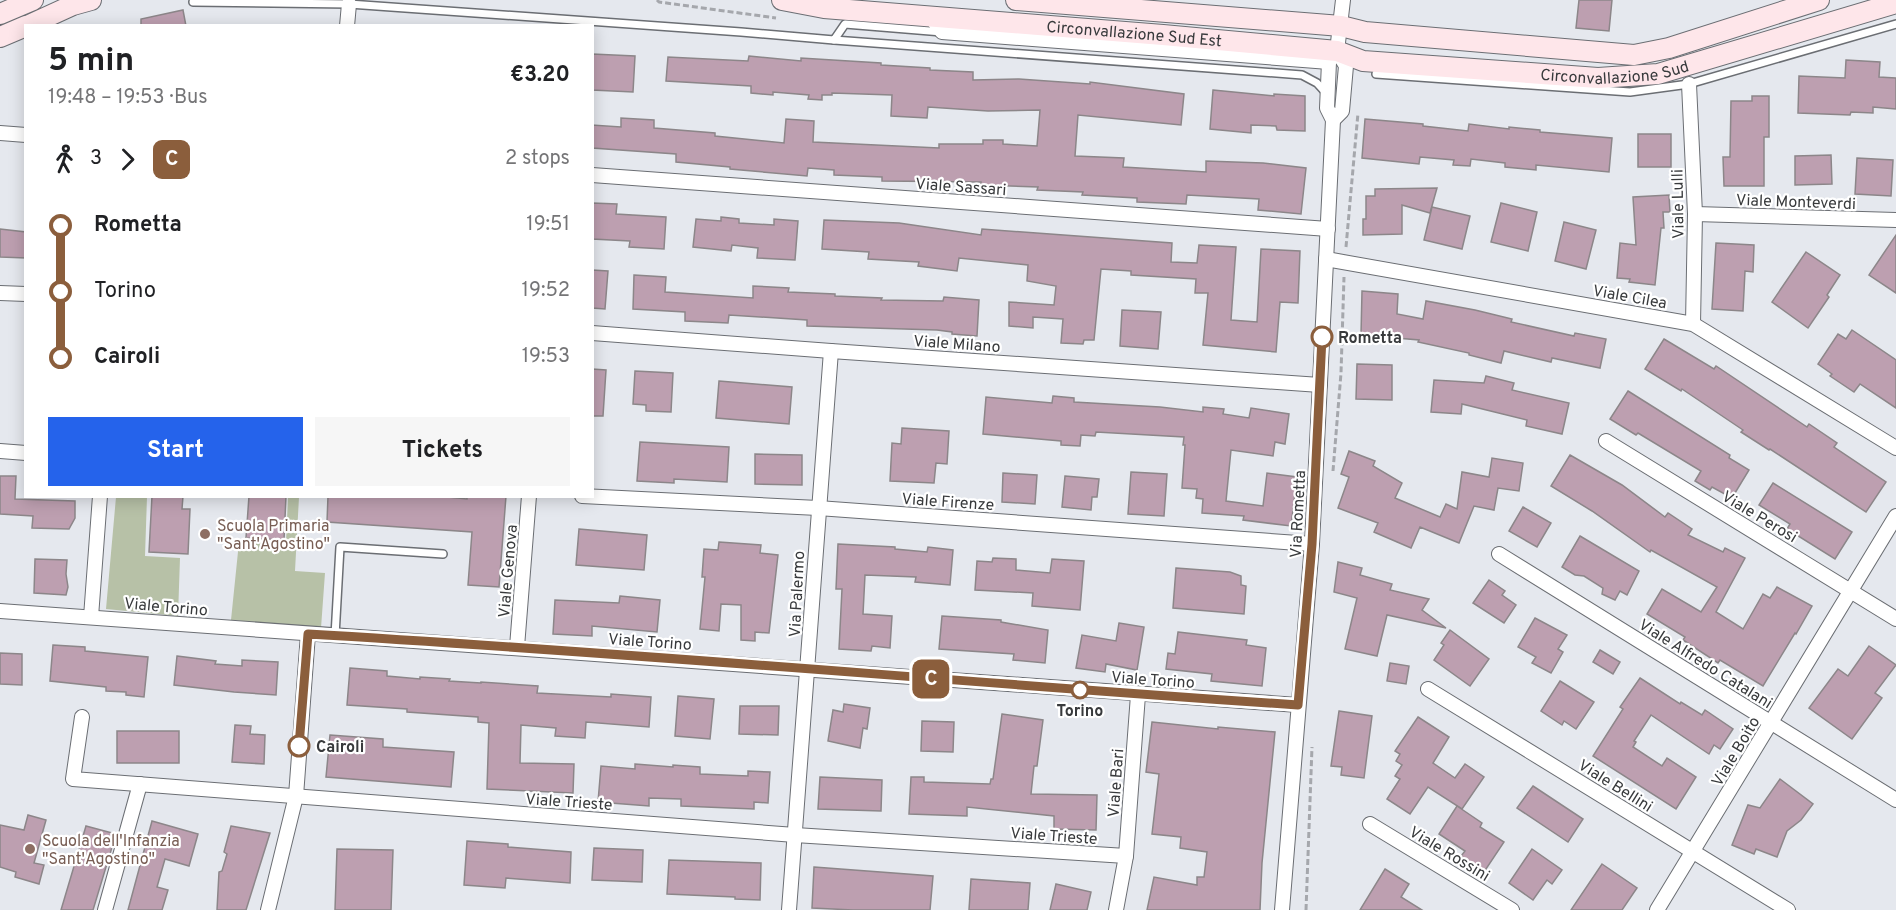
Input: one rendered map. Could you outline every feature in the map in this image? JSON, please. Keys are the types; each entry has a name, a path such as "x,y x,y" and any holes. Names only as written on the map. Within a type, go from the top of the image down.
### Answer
{"main road":[{"path":"0,14 33,0"},
{"path":"30,24 73,5 92,0"},
{"name":"Circonvallazione Sud Est","path":"1016,0 1341,26"},
{"name":"Circonvallazione Sud","path":"1341,26 1365,32 1634,55 1669,48 1820,0"},
{"name":"Circonvallazione Sud","path":"1333,57 1598,78 1658,74 1890,3"},
{"name":"Circonvallazione Sud Est","path":"784,10 824,8 936,24 1163,34 1333,57"},
{"path":"0,37 24,27"}],"street":[{"name":"Via Rometta","path":"1282,910 1312,544 1333,120 1327,108 1327,94 1341,26 1343,0"},
{"path":"347,24 349,4"},
{"name":"Via Rometta","path":"1333,57 1346,66 1342,111 1333,120"},
{"name":"Viale Lulli","path":"1689,84 1695,214 1693,324"},
{"path":"0,134 24,135"},
{"name":"Viale Sassari","path":"594,175 1328,229"},
{"name":"Viale Monteverdi","path":"1695,214 1896,220"},
{"name":"Viale Cilea","path":"1326,259 1693,324 1896,448"},
{"path":"0,293 24,294"},
{"name":"Viale Milano","path":"594,333 1320,384"},
{"name":"Via Palermo","path":"789,910 831,351"},
{"name":"Viale Perosi","path":"1606,441 1896,619"},
{"path":"0,451 24,453"},
{"name":"Viale Firenze","path":"594,497 818,508 1312,544"},
{"path":"91,617 100,498"},
{"name":"Viale Genova","path":"517,647 530,498"},
{"name":"Viale Boito","path":"1657,910 1896,516"},
{"name":"Viale Alfredo Catalani","path":"1498,554 1896,800"},
{"name":"Viale Torino","path":"0,610 1298,705"},
{"path":"268,910 296,796 308,634"},
{"name":"Viale Bellini","path":"1428,689 1788,910"},
{"name":"Viale Bari","path":"1116,910 1126,856 1138,694"},
{"name":"Viale Trieste","path":"82,717 73,779 795,835 1126,856"},
{"path":"105,910 140,784"},
{"name":"Viale Rossini","path":"1370,824 1512,910"}],"lane":[{"path":"193,2 349,4 1302,75 1317,83 1327,94"},
{"path":"834,40 845,24 936,24"},
{"path":"1376,74 1630,92 1689,84 1896,24"},
{"path":"334,636 340,547 443,554"}],"path":[{"path":"657,0 659,2 784,10"}],"green space":[{"path":"116,498 147,498 145,556 180,558 178,616 106,609"},
{"path":"288,498 299,498 295,571 325,573 321,628 231,620 239,542 286,543"}],"building":[{"path":"1579,0 1612,0 1609,31 1576,28"},
{"path":"183,10 186,24 141,24 141,19"},
{"path":"594,54 635,56 633,92 594,90"},
{"path":"749,56 801,61 801,58 881,63 881,65 930,68 930,70 973,72 973,80 1019,79 1090,84 1090,82 1184,94 1181,125 1078,115 1075,156 1124,158 1123,167 1206,172 1206,161 1263,163 1306,168 1301,214 1258,210 1259,199 1187,195 1186,204 1137,202 1137,198 1037,190 1038,187 981,185 981,182 882,181 882,177 834,175 834,170 808,168 807,176 730,169 730,167 676,162 676,154 594,148 594,125 621,127 621,118 654,120 654,128 715,133 715,136 784,143 786,119 814,121 813,142 939,148 939,144 983,144 983,140 1003,140 1003,144 1037,146 1040,110 988,111 928,107 927,118 891,116 892,95 832,93 832,95 822,95 822,100 808,99 809,95 751,93 751,86 666,81 668,57 748,61"},
{"path":"1846,60 1880,62 1879,77 1896,78 1896,109 1873,107 1873,113 1851,112 1850,115 1798,113 1799,76 1845,78"},
{"path":"1213,90 1274,96 1274,94 1305,96 1305,131 1277,130 1276,126 1251,125 1251,133 1210,129"},
{"path":"1752,96 1769,96 1769,137 1764,137 1764,186 1724,186 1723,157 1730,157 1731,101 1752,101"},
{"path":"1365,119 1468,131 1469,124 1612,138 1609,172 1536,165 1536,170 1505,167 1505,163 1471,159 1470,166 1453,165 1454,160 1420,157 1419,164 1362,158"},
{"path":"1638,134 1671,134 1671,167 1638,167"},
{"path":"1831,155 1832,184 1795,185 1795,156"},
{"path":"1857,158 1893,160 1891,196 1855,194"},
{"path":"1437,188 1430,213 1402,205 1402,234 1363,235 1366,196 1375,196 1375,189"},
{"path":"1669,195 1670,212 1663,212 1664,228 1661,228 1655,285 1617,278 1620,243 1636,245 1633,197"},
{"path":"594,203 617,204 616,214 666,217 664,249 629,247 630,241 594,239"},
{"path":"1501,203 1537,212 1528,251 1491,242"},
{"path":"1432,207 1470,216 1462,249 1424,240"},
{"path":"721,217 739,219 739,223 774,225 774,219 798,221 795,260 757,258 758,248 732,245 731,251 693,247 696,219 721,221"},
{"path":"824,220 899,223 981,235 982,229 1172,243 1171,262 1197,263 1199,245 1236,247 1231,320 1257,322 1261,249 1300,251 1298,303 1280,302 1276,352 1203,345 1208,293 1195,293 1196,279 1131,275 1131,271 1101,269 1094,340 1084,340 1083,344 1061,343 1063,319 1033,317 1033,328 1009,326 1009,302 1054,305 1056,286 1027,281 1028,265 959,258 957,271 918,266 919,262 868,259 869,252 822,249"},
{"path":"1564,222 1596,230 1586,269 1555,261"},
{"path":"0,229 24,232 24,258 0,257"},
{"path":"1896,235 1896,293 1869,275"},
{"path":"1716,243 1754,245 1753,272 1745,271 1743,311 1712,309"},
{"path":"1806,252 1840,275 1827,295 1829,297 1808,328 1772,302"},
{"path":"594,270 608,271 605,309 594,308"},
{"path":"634,275 666,277 665,292 753,298 753,286 789,288 788,292 882,298 881,300 943,301 944,297 979,300 977,336 937,330 807,326 807,320 729,315 728,323 685,321 685,312 633,309"},
{"path":"1362,291 1398,294 1397,314 1423,319 1426,301 1475,310 1512,319 1511,322 1574,336 1575,333 1606,339 1600,368 1552,358 1551,362 1504,351 1501,363 1469,355 1469,353 1418,342 1419,340 1361,335"},
{"path":"1122,310 1161,312 1158,349 1120,346"},
{"path":"1852,330 1896,360 1896,408 1860,384 1854,392 1830,376 1832,374 1818,364 1838,334 1846,339"},
{"path":"1664,339 1714,369 1716,366 1807,427 1809,424 1837,443 1834,447 1886,482 1866,512 1741,432 1743,430 1682,389 1681,391 1645,369"},
{"path":"1357,364 1392,365 1392,400 1356,399"},
{"path":"594,369 606,370 603,416 594,416"},
{"path":"635,371 673,373 671,412 646,411 646,405 633,404"},
{"path":"1486,376 1514,383 1512,390 1569,403 1562,434 1526,426 1527,420 1462,404 1461,414 1431,412 1434,380 1484,383"},
{"path":"719,381 792,387 789,424 716,418"},
{"path":"1628,391 1730,455 1729,458 1749,470 1732,498 1712,487 1710,490 1695,481 1701,471 1610,419"},
{"path":"1053,396 1074,398 1074,402 1203,412 1203,407 1224,409 1223,414 1249,418 1251,408 1289,414 1285,444 1275,442 1273,456 1231,450 1226,501 1263,506 1267,473 1297,477 1291,526 1243,520 1244,516 1202,513 1203,499 1196,498 1197,489 1182,488 1184,437 1096,432 1095,436 1081,435 1080,446 1061,445 1061,441 983,434 986,397 1052,403"},
{"path":"902,428 949,431 947,464 936,463 934,483 890,481 892,443 901,444"},
{"path":"640,442 729,447 727,482 674,479 674,483 637,481"},
{"path":"1349,451 1375,461 1373,466 1402,483 1395,498 1440,517 1446,504 1457,509 1462,472 1489,477 1492,458 1523,463 1519,491 1498,488 1494,510 1474,506 1459,543 1420,527 1411,548 1374,532 1378,523 1338,508 1349,477 1341,474"},
{"path":"755,454 802,455 802,485 755,484"},
{"path":"1570,455 1622,485 1665,517 1668,513 1692,529 1688,535 1723,552 1725,548 1745,558 1716,612 1743,629 1763,594 1770,598 1777,587 1812,606 1763,686 1720,660 1718,663 1683,640 1685,637 1647,614 1662,589 1701,612 1717,587 1651,550 1650,552 1592,511 1551,486"},
{"path":"1131,472 1167,474 1164,516 1128,514"},
{"path":"1003,473 1037,475 1035,504 1002,502"},
{"path":"0,476 16,476 15,499 75,501 75,518 69,529 32,528 33,516 0,514"},
{"path":"1065,476 1099,479 1097,497 1092,497 1091,510 1062,507"},
{"path":"1773,483 1852,532 1835,559 1787,529 1790,524 1759,505"},
{"path":"152,498 183,498 182,509 190,509 188,554 149,552"},
{"path":"249,498 286,498 284,540 246,538"},
{"path":"328,498 506,498 499,587 468,585 472,532 327,522"},
{"path":"1523,507 1551,523 1537,547 1509,531"},
{"path":"579,529 647,535 644,570 576,565"},
{"path":"1580,536 1639,571 1627,595 1620,591 1615,600 1602,594 1603,588 1584,576 1575,575 1562,567"},
{"path":"719,542 761,545 760,553 778,555 769,633 755,632 755,641 741,640 741,605 721,604 719,631 700,629 705,577 702,577 704,549 718,550"},
{"path":"838,544 895,547 895,549 927,552 928,547 953,550 950,585 915,582 916,577 865,575 863,614 892,616 890,648 872,646 871,651 839,649 842,589 836,589"},
{"path":"993,558 1016,559 1016,570 1050,573 1052,559 1084,561 1080,610 1032,606 1033,593 975,590 977,561 992,562"},
{"path":"35,559 67,560 66,595 34,593"},
{"path":"1338,562 1362,568 1360,575 1392,584 1390,590 1429,599 1422,610 1446,628 1387,615 1377,656 1345,649 1357,598 1334,592"},
{"path":"1176,568 1230,572 1241,576 1241,585 1246,586 1244,614 1173,608"},
{"path":"1489,580 1505,591 1502,595 1516,605 1504,623 1473,603"},
{"path":"620,596 660,600 657,632 592,626 592,636 553,634 555,600 619,603"},
{"path":"942,616 1001,620 1001,622 1048,630 1045,663 1013,660 1014,654 939,649"},
{"path":"1535,618 1567,635 1558,649 1563,652 1551,673 1532,663 1536,657 1518,647"},
{"path":"1119,623 1144,627 1137,670 1106,664 1105,672 1076,668 1082,635 1116,641"},
{"path":"1450,630 1489,659 1470,686 1434,660 1444,645 1441,643"},
{"path":"1178,632 1247,640 1246,645 1266,648 1262,686 1211,681 1212,674 1166,669 1168,653 1175,654"},
{"path":"53,645 85,647 85,651 148,657 144,697 126,695 126,692 106,691 106,687 50,681"},
{"path":"1869,646 1896,665 1875,693 1882,698 1852,739 1809,708 1838,669 1848,676"},
{"path":"1600,650 1620,662 1613,674 1593,662"},
{"path":"0,653 22,654 22,685 0,684"},
{"path":"177,656 216,661 215,664 242,666 242,660 278,662 276,695 174,685"},
{"path":"1390,663 1409,666 1406,684 1387,681"},
{"path":"350,668 387,671 387,676 538,686 537,693 651,697 649,727 586,722 585,738 555,736 556,728 521,725 520,763 574,764 573,793 487,789 489,723 478,722 478,717 347,705"},
{"path":"1640,678 1680,704 1681,702 1702,715 1705,710 1733,729 1720,749 1714,745 1709,754 1651,715 1634,741 1636,742 1633,747 1662,766 1667,758 1696,777 1676,809 1593,756 1623,709 1620,707"},
{"path":"1560,681 1594,702 1576,729 1564,721 1562,725 1541,711"},
{"path":"678,696 714,699 710,739 675,736"},
{"path":"844,704 870,708 867,729 863,728 860,748 828,741 833,710 843,712"},
{"path":"740,706 779,706 778,735 739,734"},
{"path":"1339,711 1372,716 1364,778 1341,775 1342,767 1331,766"},
{"path":"1002,714 1043,720 1031,794 1097,795 1096,830 1054,829 1054,816 967,807 967,816 909,814 911,777 924,777 924,782 990,784 993,779"},
{"path":"1418,717 1449,737 1433,763 1455,778 1465,764 1484,777 1462,809 1428,787 1410,814 1387,799 1400,779 1395,776 1402,765 1396,761 1400,754 1395,751"},
{"path":"922,721 954,722 953,752 921,751"},
{"path":"1152,722 1275,732 1262,863 1260,910 1147,910 1154,877 1197,885 1197,877 1204,877 1207,852 1180,848 1181,837 1152,834 1159,774 1146,772"},
{"path":"235,725 251,726 250,734 265,735 264,764 232,762"},
{"path":"117,731 179,731 179,763 117,763"},
{"path":"330,735 383,739 383,747 454,752 451,787 326,777"},
{"path":"635,764 700,767 700,774 748,776 748,771 770,772 768,803 754,802 754,809 681,806 681,799 649,798 649,806 598,802 601,766 635,769"},
{"path":"820,777 882,780 881,811 818,809"},
{"path":"1780,779 1813,804 1801,820 1787,831 1777,857 1756,849 1754,854 1732,845 1748,805 1760,808"},
{"path":"1533,786 1583,819 1568,842 1517,808"},
{"path":"1457,806 1482,823 1480,827 1504,842 1484,872 1461,856 1465,851 1439,834"},
{"path":"28,815 46,820 34,863 44,865 39,884 15,877 16,872 0,867 0,825 24,830"},
{"path":"152,821 198,834 189,866 165,859 157,887 168,890 162,910 128,910"},
{"path":"86,826 116,834 93,910 61,910"},
{"path":"231,826 270,833 246,910 217,910 219,872 222,871 227,854 224,852"},
{"path":"467,841 571,852 570,883 506,878 505,888 464,885"},
{"path":"594,848 643,850 642,882 592,880"},
{"path":"337,849 393,850 391,910 335,910"},
{"path":"1532,849 1562,870 1552,884 1547,880 1533,900 1509,883"},
{"path":"669,860 761,863 760,900 667,894"},
{"path":"1602,864 1637,888 1622,910 1571,910"},
{"path":"814,867 933,876 930,910 812,908"},
{"path":"1385,869 1409,884 1401,897 1422,910 1360,910"},
{"path":"971,879 1030,883 1028,910 969,910"},
{"path":"1056,884 1091,892 1087,910 1050,910"}],"bus line":[{"name":"C","path":"299,746 308,634 517,647 1298,705 1312,544 1322,337"}],"place":[{"name":"Rometta","path":"1322,337"},
{"name":"Scuola Primaria \"Sant'Agostino\"","path":"205,534"},
{"name":"Torino","path":"1080,690"},
{"name":"Cairoli","path":"299,746"},
{"name":"Scuola dell'Infanzia \"Sant'Agostino\"","path":"30,849"}]}
